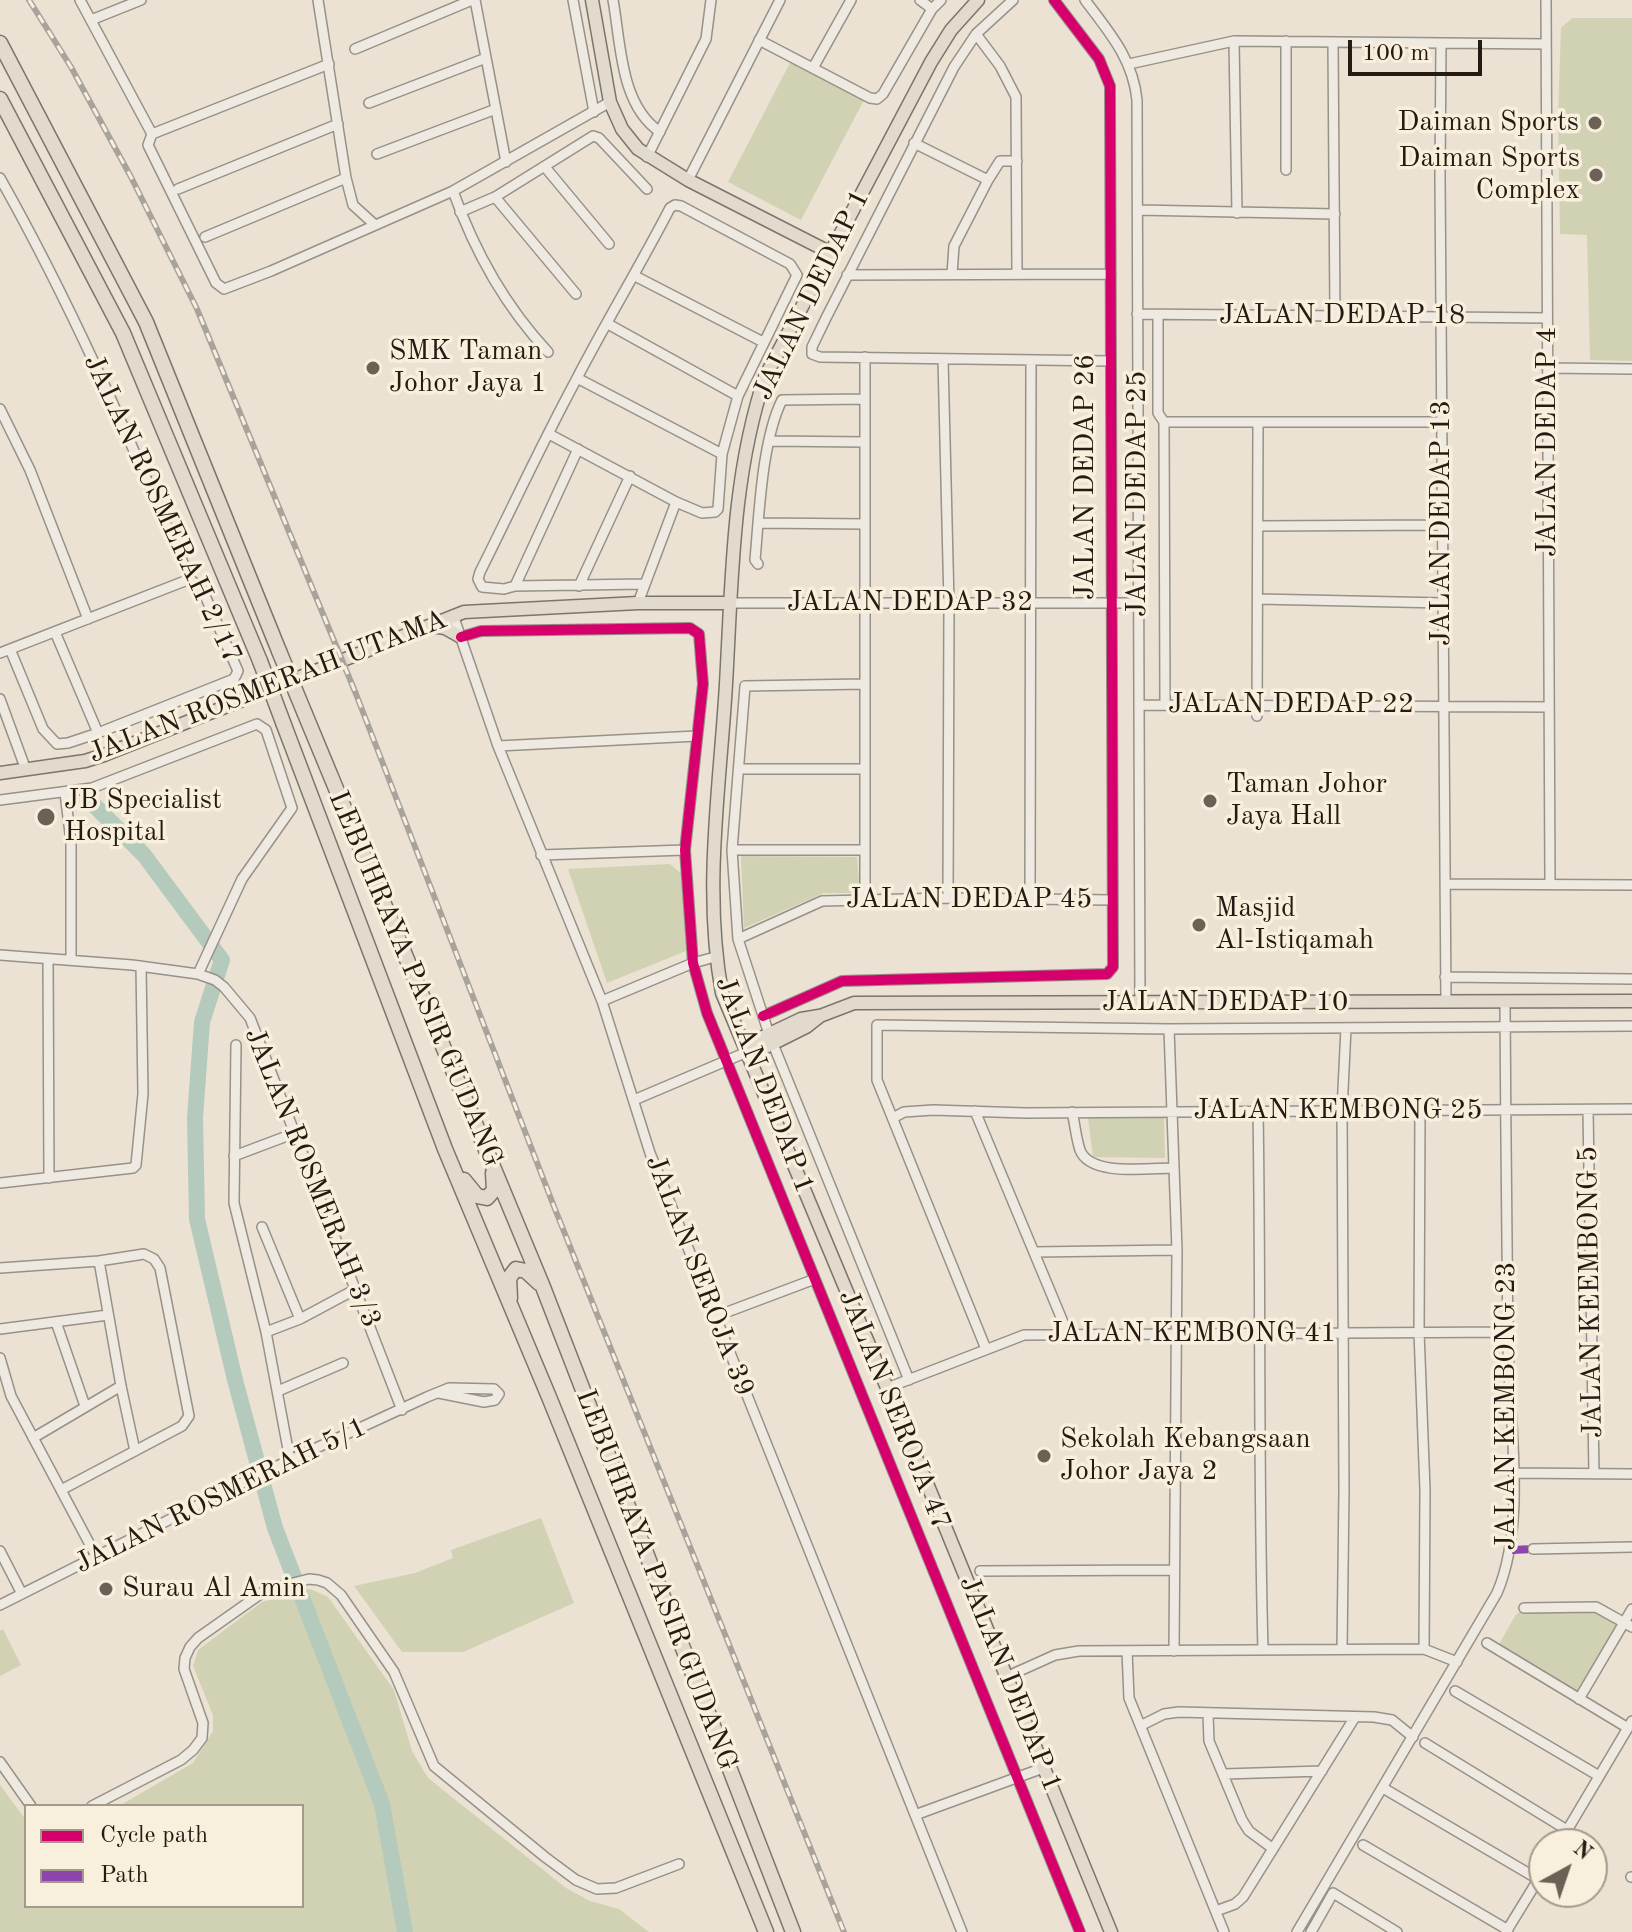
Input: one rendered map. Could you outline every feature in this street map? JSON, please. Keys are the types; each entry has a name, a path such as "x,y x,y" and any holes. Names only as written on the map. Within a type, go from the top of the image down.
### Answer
{"highway":[{"name":"LEBUHRAYA PASIR GUDANG","path":"0,43 146,322 543,1287 793,1932"},
{"name":"LEBUHRAYA PASIR GUDANG","path":"0,99 123,333 260,661 445,1149 766,1932"},
{"path":"445,1149 471,1190 482,1199 492,1195 494,1190 492,1162"},
{"path":"511,1310 511,1272 516,1269 526,1271 543,1287"}],"main road":[{"path":"592,0 610,102 622,129 647,157 831,253"},
{"name":"JALAN DEDAP 1","path":"978,0 951,30 931,62 765,377 753,415 743,462 729,603 712,873 715,957 722,993 1111,1932"},
{"name":"JALAN ROSMERAH UTAMA","path":"0,773 104,755 453,615 481,610 638,603 729,603"},
{"path":"425,626 445,628 461,637"},
{"name":"JALAN DEDAP 10","path":"747,1051 801,1019 820,1016 854,1003 1632,1001"}],"street":[{"path":"80,0 152,134 148,145 216,283 224,289 453,191 610,102"},
{"path":"91,20 141,0"},
{"path":"318,0 346,178 353,205 375,225"},
{"path":"355,49 474,0 506,162"},
{"path":"573,0 594,112"},
{"path":"613,0 634,103 646,121 660,132"},
{"path":"647,157 706,39 711,0"},
{"path":"688,180 780,0"},
{"path":"813,68 851,0"},
{"path":"920,0 932,9"},
{"path":"759,40 877,99 885,91 932,9 941,0"},
{"path":"1013,0 976,34 954,67 847,275 812,347 812,354 820,357 1110,361"},
{"name":"JALAN DEDAP 26","path":"763,1016 842,981 1112,972 1109,84 1099,59 1054,0"},
{"name":"JALAN DEDAP 25","path":"1085,0 1129,64 1137,100 1140,1003"},
{"name":"JALAN DEDAP 4","path":"1546,0 1550,884"},
{"path":"976,34 1015,91 1017,274"},
{"path":"1234,41 1237,213"},
{"path":"1129,64 1234,41 1546,44"},
{"path":"1286,41 1286,170"},
{"path":"1333,42 1335,316"},
{"name":"JALAN DEDAP 13","path":"1441,43 1446,1002"},
{"path":"369,103 486,58"},
{"path":"152,134 329,64"},
{"path":"377,154 496,109"},
{"path":"178,189 338,124"},
{"path":"460,212 495,197 596,136 647,189"},
{"path":"914,143 988,180"},
{"path":"952,274 953,248 988,180 1000,161 1017,161"},
{"path":"545,167 609,244"},
{"name":"JALAN ROSMERAH 2/17","path":"0,178 59,287 125,428 190,579 203,591 238,668 236,676 98,733 57,744 43,729 10,649"},
{"path":"205,237 346,178"},
{"path":"453,191 460,212 500,293 525,328 548,352"},
{"path":"495,197 576,294"},
{"path":"549,434 676,502 702,513 715,512 718,509 722,454 738,396 797,275 790,264 675,205 670,208 577,378 549,434 478,579 482,587 504,589 515,586 644,584"},
{"path":"1138,210 1335,214"},
{"path":"847,275 1111,274"},
{"path":"635,276 763,342"},
{"name":"JALAN DEDAP 18","path":"1137,314 1547,318"},
{"path":"1158,315 1158,413 1164,422 1165,704"},
{"path":"608,324 738,396"},
{"path":"865,357 865,899"},
{"path":"943,359 949,603 948,898"},
{"path":"1030,900 1031,360"},
{"path":"1548,368 1632,369"},
{"path":"577,378 722,454"},
{"path":"758,564 755,560 770,441 782,400 865,399"},
{"path":"0,409 30,470 88,619"},
{"path":"1164,422 1441,422"},
{"path":"1258,424 1258,710"},
{"path":"770,441 865,442"},
{"path":"515,586 578,449"},
{"path":"579,586 630,476"},
{"path":"638,603 676,502"},
{"path":"759,523 865,524"},
{"path":"1258,526 1442,525"},
{"path":"0,653 190,579"},
{"path":"1258,599 1443,603"},
{"name":"JALAN DEDAP 32","path":"729,603 1138,603"},
{"name":"JALAN SEROJA 39","path":"453,615 498,746 602,1001 650,1153 962,1932"},
{"name":"JALAN SEROJA 47","path":"461,637 481,631 690,628 699,634 703,684 685,850 693,963 707,1013 1080,1932"},
{"path":"55,632 98,733"},
{"path":"864,684 745,686 732,850 738,939 763,1016 909,1380"},
{"path":"0,699 26,770"},
{"name":"JALAN DEDAP 22","path":"1139,705 1258,710 1443,705 1549,707"},
{"path":"0,800 92,788 257,724 266,730 292,808 242,879 198,974"},
{"path":"498,746 697,736"},
{"path":"740,769 865,769"},
{"path":"65,793 71,841 71,960"},
{"path":"541,855 685,850"},
{"path":"732,850 865,850"},
{"path":"1445,884 1632,885"},
{"name":"JALAN DEDAP 45","path":"738,939 822,901 948,898 1112,900"},
{"name":"JALAN ROSMERAH 3/3","path":"0,955 141,966 198,974 224,987 250,1018 402,1410"},
{"path":"602,1001 715,957"},
{"path":"48,959 49,1178"},
{"path":"0,1183 133,1168 136,1165 143,1094 141,966"},
{"path":"1445,977 1632,979"},
{"name":"JALAN KEMBONG 23","path":"1297,1932 1497,1593 1512,1550 1505,1003"},
{"path":"986,1349 877,1080 877,1025 1169,1029 1632,1026"},
{"path":"1342,1649 1342,1110 1346,1028"},
{"path":"1169,1029 1177,1250 1174,1651"},
{"path":"236,1045 234,1203 266,1332 290,1460"},
{"path":"634,1100 747,1051"},
{"name":"JALAN KEMBONG 25","path":"893,1118 904,1112 975,1111 1632,1109"},
{"name":"JALAN KEEMBONG 5","path":"1588,1110 1594,1474"},
{"path":"975,1111 1068,1334"},
{"path":"1258,1111 1261,1333 1259,1490 1263,1650"},
{"path":"1420,1111 1419,1332 1425,1490 1424,1649"},
{"path":"1072,1112 1080,1150 1092,1164 1106,1168 1174,1168"},
{"path":"234,1156 295,1133"},
{"path":"262,1227 300,1319"},
{"path":"1035,1252 1177,1250"},
{"path":"0,1268 99,1261 144,1254 158,1263 189,1411 187,1421 61,1490"},
{"path":"99,1261 135,1451"},
{"path":"714,1317 815,1279"},
{"path":"266,1332 300,1319 356,1289"},
{"path":"0,1329 108,1315"},
{"path":"56,1322 85,1406"},
{"name":"JALAN KEMBONG 41","path":"887,1388 1024,1335 1508,1332"},
{"path":"0,1358 11,1396 96,1556"},
{"path":"278,1391 343,1363"},
{"path":"33,1438 121,1386"},
{"name":"JALAN ROSMERAH 5/1","path":"1,1601 22,1594 262,1473 449,1388 494,1389 499,1394 495,1400 484,1402 439,1393"},
{"path":"1513,1473 1632,1474"},
{"path":"1533,1549 1632,1547"},
{"path":"0,1551 22,1594"},
{"path":"980,1571 1173,1570"},
{"path":"96,1804 181,1760 202,1738 203,1723 184,1669 185,1658 198,1638 266,1590 309,1579 334,1588 394,1672 434,1766 555,1865 576,1880 597,1889 616,1888 679,1864"},
{"path":"1524,1608 1596,1607 1628,1625"},
{"path":"1579,1699 1628,1625 1632,1609"},
{"path":"1487,1643 1579,1699 1630,1724 1568,1828"},
{"path":"1006,1677 1066,1652 1424,1649 1457,1662"},
{"path":"1127,1651 1129,1698 1224,1932"},
{"path":"1455,1691 1599,1776"},
{"path":"1142,1725 1164,1714 1374,1717 1392,1720 1413,1737"},
{"path":"1208,1714 1209,1741 1245,1827 1272,1848"},
{"path":"1216,1911 1235,1904 1243,1897 1355,1717"},
{"path":"1425,1743 1564,1828"},
{"path":"0,1762 30,1804"},
{"path":"915,1815 1043,1768"},
{"path":"1224,1774 1322,1771"},
{"path":"1383,1788 1528,1873"},
{"path":"1363,1845 1507,1931 1528,1896"},
{"path":"1311,1932 1333,1893 1390,1930"}],"green space":[{"name":"Daiman Sports Complex","path":"1572,18 1632,18 1632,361 1590,360 1587,235 1560,234 1558,116 1561,28"},
{"path":"791,61 864,100 801,220 728,182"},
{"path":"741,856 857,857 860,893 824,893 744,928"},
{"path":"670,864 682,874 686,951 607,983 568,869"},
{"path":"1088,1118 1164,1118 1165,1158 1093,1157"},
{"path":"541,1518 574,1603 463,1652 402,1652 354,1586 415,1573 453,1558 451,1550"},
{"path":"310,1589 328,1597 394,1690 412,1751 428,1778 566,1888 590,1901 619,1909 649,1932 0,1932 0,1785 24,1817 24,1908 304,1908 304,1804 122,1804 193,1763 213,1731 213,1715 193,1666 198,1650 262,1602"},
{"path":"1596,1607 1624,1622 1579,1699 1497,1648 1515,1616 1524,1608"},
{"path":"3,1629 21,1665 0,1676 0,1631"}],"waterway":[{"path":"88,799 144,855 222,960 202,1022 195,1118 197,1219 235,1380 275,1528 382,1804 405,1932"}],"railway":[{"path":"29,0 71,67 131,177 197,309 356,694 553,1204 844,1932"}],"marked path":[{"path":"1512,1550 1533,1549"}],"cycle path":[{"path":"763,1016 842,981 1107,974 1113,967 1110,86 1099,59 1054,0"},
{"path":"461,637 481,631 690,628 699,634 703,684 685,850 693,963 707,1013 1080,1932"}],"place":[{"name":"Daiman Sports","path":"1595,123"},
{"name":"Daiman Sports Complex","path":"1596,175"},
{"name":"SMK Taman Johor Jaya 1","path":"373,368"},
{"name":"Taman Johor Jaya Hall","path":"1210,801"},
{"name":"JB Specialist Hospital","path":"46,817"},
{"name":"Masjid Al-Istiqamah","path":"1199,925"},
{"name":"Sekolah Kebangsaan Johor Jaya 2","path":"1044,1456"},
{"name":"Surau Al Amin","path":"106,1589"}]}
